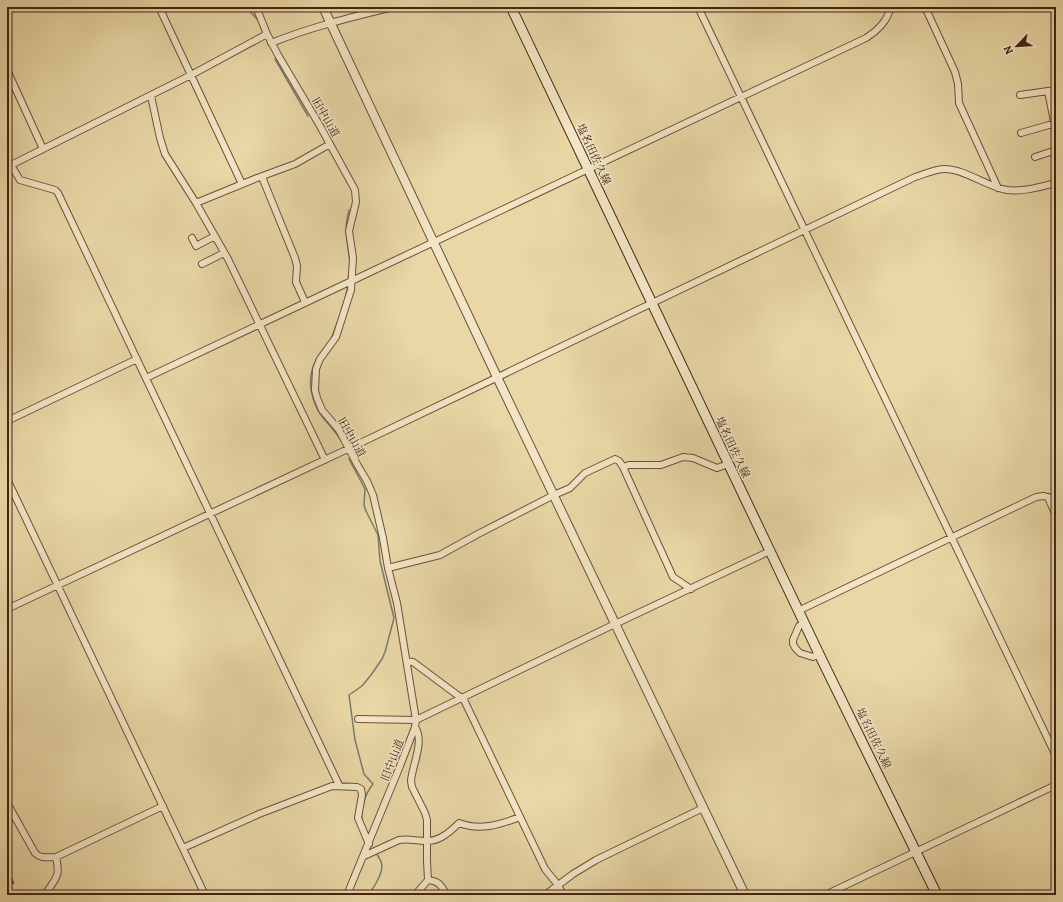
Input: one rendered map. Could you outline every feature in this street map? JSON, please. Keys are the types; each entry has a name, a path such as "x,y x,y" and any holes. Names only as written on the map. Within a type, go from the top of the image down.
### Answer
{"main road":[{"name":"塩名田佐久線","path":"511,7 798,611 937,895"}],"street":[{"path":"159,7 242,184"},
{"name":"旧中山道","path":"256,7 271,43 355,190 356,202 350,225 349,237 352,251 352,280 350,297 336,337 318,365 315,374 315,382 317,398 320,405 326,415 339,430 373,495 397,603 416,720 415,728 347,895"},
{"path":"323,7 497,377 745,895"},
{"path":"271,43 298,32 393,7"},
{"path":"698,7 1056,756"},
{"path":"146,378 587,168 873,34 888,15 890,7"},
{"path":"925,7 955,72 958,84 958,103 998,188"},
{"path":"267,34 151,96 9,166 20,180 55,190 58,193 340,785"},
{"path":"7,70 43,149"},
{"path":"1020,95 1056,90"},
{"path":"1048,91 1056,132"},
{"path":"151,96 165,154 196,203 224,253 260,324 325,460"},
{"path":"1021,134 1055,124"},
{"path":"196,203 295,164 330,144"},
{"path":"1035,157 1056,150"},
{"path":"7,609 325,460 915,177 945,169 998,188 1012,190 1024,190 1056,183"},
{"path":"262,177 295,258 297,266 296,282 305,302"},
{"path":"192,238 196,246 215,236"},
{"path":"202,264 224,253"},
{"path":"7,421 137,359"},
{"path":"623,467 629,465 661,465 683,457 693,458 718,468 728,464"},
{"path":"388,568 440,555 478,534 570,488 585,473 618,459 674,576 690,589"},
{"path":"7,479 205,895"},
{"path":"798,611 950,537 1040,496 1056,500"},
{"path":"1048,497 1056,516"},
{"path":"358,719 416,720 770,551"},
{"path":"804,623 799,626 793,644 800,653 813,657 819,654"},
{"path":"407,661 413,662 464,700 545,869 558,885 563,895"},
{"path":"415,728 417,730 419,740 411,782 412,787 426,813 428,827 428,880 416,895"},
{"path":"183,848 259,814 332,786 340,785 357,787 361,789 362,792 358,818 368,844"},
{"path":"825,895 1056,785"},
{"path":"7,803 35,853 42,858 56,857 163,806"},
{"path":"545,895 596,860 703,808"},
{"path":"364,856 399,840 405,839 427,841 446,834 459,823 479,828 508,822 520,817"},
{"path":"45,895 58,874 59,870 56,857"},
{"path":"428,880 442,886 446,895"}],"waterway":[{"path":"246,7 258,20"},
{"path":"275,59 308,116"},
{"path":"349,210 346,225 346,237 350,263"},
{"path":"348,279 349,273"},
{"path":"345,299 348,286"},
{"path":"331,339 341,313"},
{"path":"324,348 316,360 312,372 310,384 311,391 318,411 342,442"},
{"path":"349,459 365,489 364,505 378,535 380,561 394,618 382,659 362,686 349,695 355,740 364,774 373,784 362,808 363,823"},
{"path":"367,895 372,890 382,867 376,853"}],"railway":[{"path":"7,864 17,895"}]}
